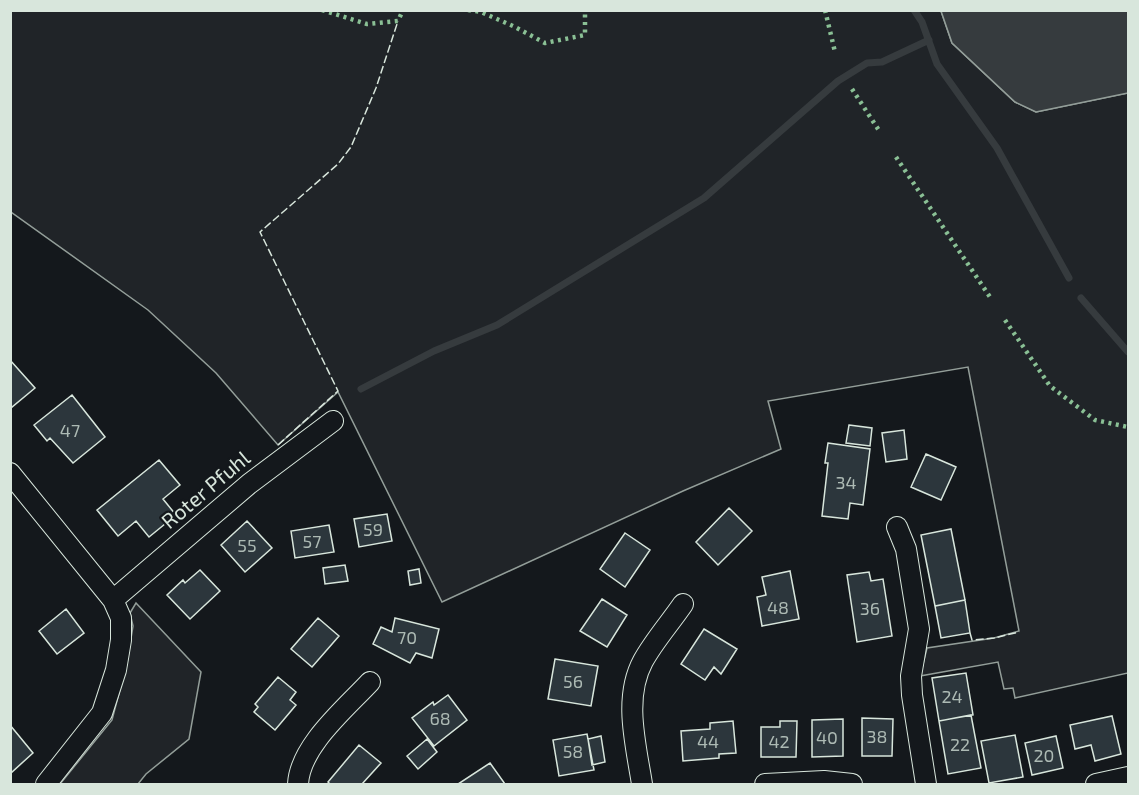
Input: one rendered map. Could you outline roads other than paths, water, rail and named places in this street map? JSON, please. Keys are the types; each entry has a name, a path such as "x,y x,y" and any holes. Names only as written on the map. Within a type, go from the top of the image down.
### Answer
{"street":[{"name":"Roter Pfuhl","path":"113,600 249,484 333,421"},
{"path":"10,472 113,600 121,618 121,640 116,670 102,713 46,784"},
{"path":"897,527 906,549 919,629 911,676 926,784"},
{"path":"642,784 633,721 633,689 642,663 683,604"},
{"path":"298,784 305,756 314,743 370,682"},
{"path":"1096,784 1128,777"},
{"path":"765,784 824,781 852,784"}],"waterway":[{"path":"914,10 922,22 937,64 997,148 1069,278"},
{"path":"361,389 434,351 497,325 704,198 838,81 867,63 882,62 929,40"},
{"path":"1081,298 1128,352"}]}
